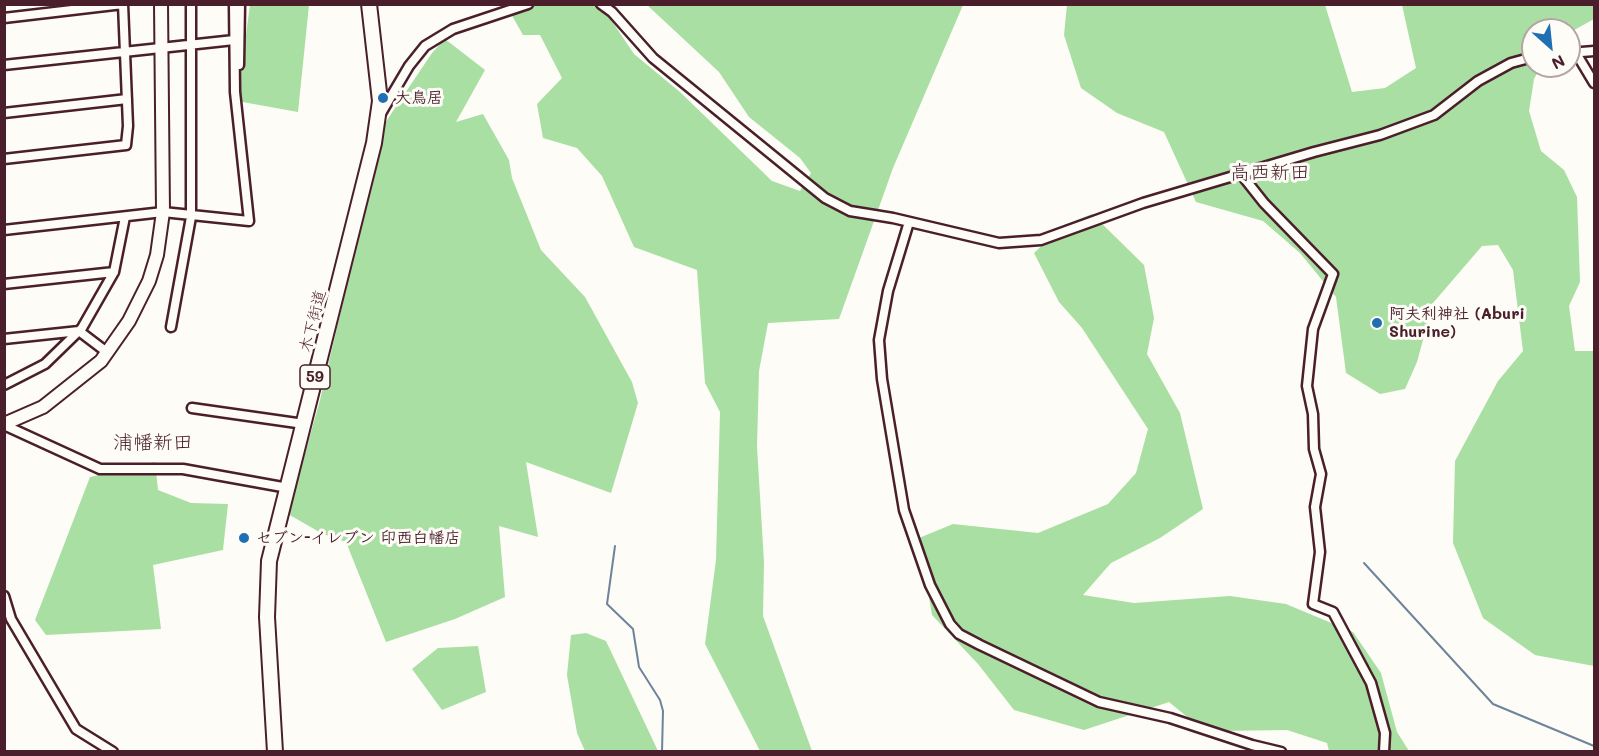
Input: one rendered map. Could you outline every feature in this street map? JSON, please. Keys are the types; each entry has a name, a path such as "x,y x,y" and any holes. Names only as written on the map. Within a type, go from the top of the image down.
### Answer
{"main road":[{"name":"木下街道","path":"275,752 266,589 269,561 378,118 379,87 369,4"}],"street":[{"path":"4,18 123,4 127,99 126,146 4,159"},
{"path":"4,424 43,407 67,391 108,353 140,303 149,281 157,255 163,212 161,4"},
{"path":"171,327 191,217 191,4"},
{"path":"4,230 163,212 191,217 249,221 234,82 234,4"},
{"path":"234,82 238,78 240,4"},
{"path":"378,118 409,66 425,46 453,29 528,4"},
{"path":"601,4 612,12 653,58 825,198 850,211 999,243 1041,240 1143,202 1380,135 1434,115 1478,81 1510,63 1521,60"},
{"path":"4,65 234,40"},
{"path":"1581,64 1594,83"},
{"path":"4,113 127,99"},
{"path":"1241,174 1264,203 1333,274 1313,329 1307,386 1314,414 1314,449 1321,474 1315,507 1320,560 1313,604 1333,612 1371,682 1385,733 1384,752"},
{"path":"4,385 45,364 79,331 114,272 125,217"},
{"path":"909,222 888,291 879,340 881,369 904,510 930,585 950,624 959,634 980,645 1099,702 1170,718 1252,746 1281,752"},
{"path":"4,284 114,272"},
{"path":"4,339 79,331 108,353"},
{"path":"192,408 304,424"},
{"path":"4,424 99,469 183,468 288,488"},
{"path":"4,596 11,620 76,729 113,752"}],"green space":[{"path":"250,5 309,5 298,112 237,101"},
{"path":"506,5 601,5 634,54 680,92 772,181 800,191 811,173 800,158 749,117 719,72 647,5 963,5 893,168 839,319 768,323 759,371 757,447 764,562 763,616 812,751 760,751 705,644 716,560 720,412 705,383 697,270 634,247 602,176 577,148 543,138 537,104 562,78 540,35 523,35"},
{"path":"1067,5 1325,5 1352,92 1385,88 1416,68 1402,5 1594,5 1594,19 1581,26 1581,18 1521,18 1521,78 1535,78 1529,111 1541,151 1564,170 1577,197 1580,282 1569,306 1575,351 1594,351 1594,666 1535,655 1483,618 1453,543 1455,461 1498,381 1523,351 1513,270 1498,245 1482,246 1433,303 1417,362 1405,389 1380,394 1346,373 1336,297 1300,253 1263,221 1196,202 1164,132 1117,113 1081,88 1064,35"},
{"path":"445,39 485,70 456,122 483,114 509,160 512,178 541,250 585,297 632,382 638,403 611,493 526,462 538,537 499,526 505,597 455,619 386,642 346,542 321,533 288,514 320,400 385,123 432,53"},
{"path":"1092,214 1144,265 1154,318 1147,354 1180,413 1203,509 1160,538 1111,563 1083,595 1134,603 1230,596 1286,604 1353,632 1381,673 1397,732 1409,751 1329,751 1327,743 1287,730 1219,731 1197,725 1169,702 1084,730 1014,710 978,664 932,615 919,538 953,524 1038,533 1108,504 1136,473 1148,429 1082,328 1059,302 1034,253 1064,225"},
{"path":"155,462 158,490 191,503 228,504 223,550 153,565 161,629 46,635 35,620 90,477"},
{"path":"586,633 606,641 658,751 585,751 577,733 567,675 571,635"},
{"path":"478,646 486,692 442,710 412,669 438,648"}],"waterway":[{"path":"615,546 607,604 633,629 639,667 660,700 663,711 662,752"},
{"path":"1364,563 1493,704 1594,746"}],"place":[{"name":"大鳥居","path":"383,98"},
{"name":"阿夫利神社 (Aburi Shurine)","path":"1377,323"},
{"name":"セブン-イレブン 印西白幡店","path":"244,538"}],"district":[{"name":"高西新田","path":"1270,173"},
{"name":"浦幡新田","path":"153,443"}]}
